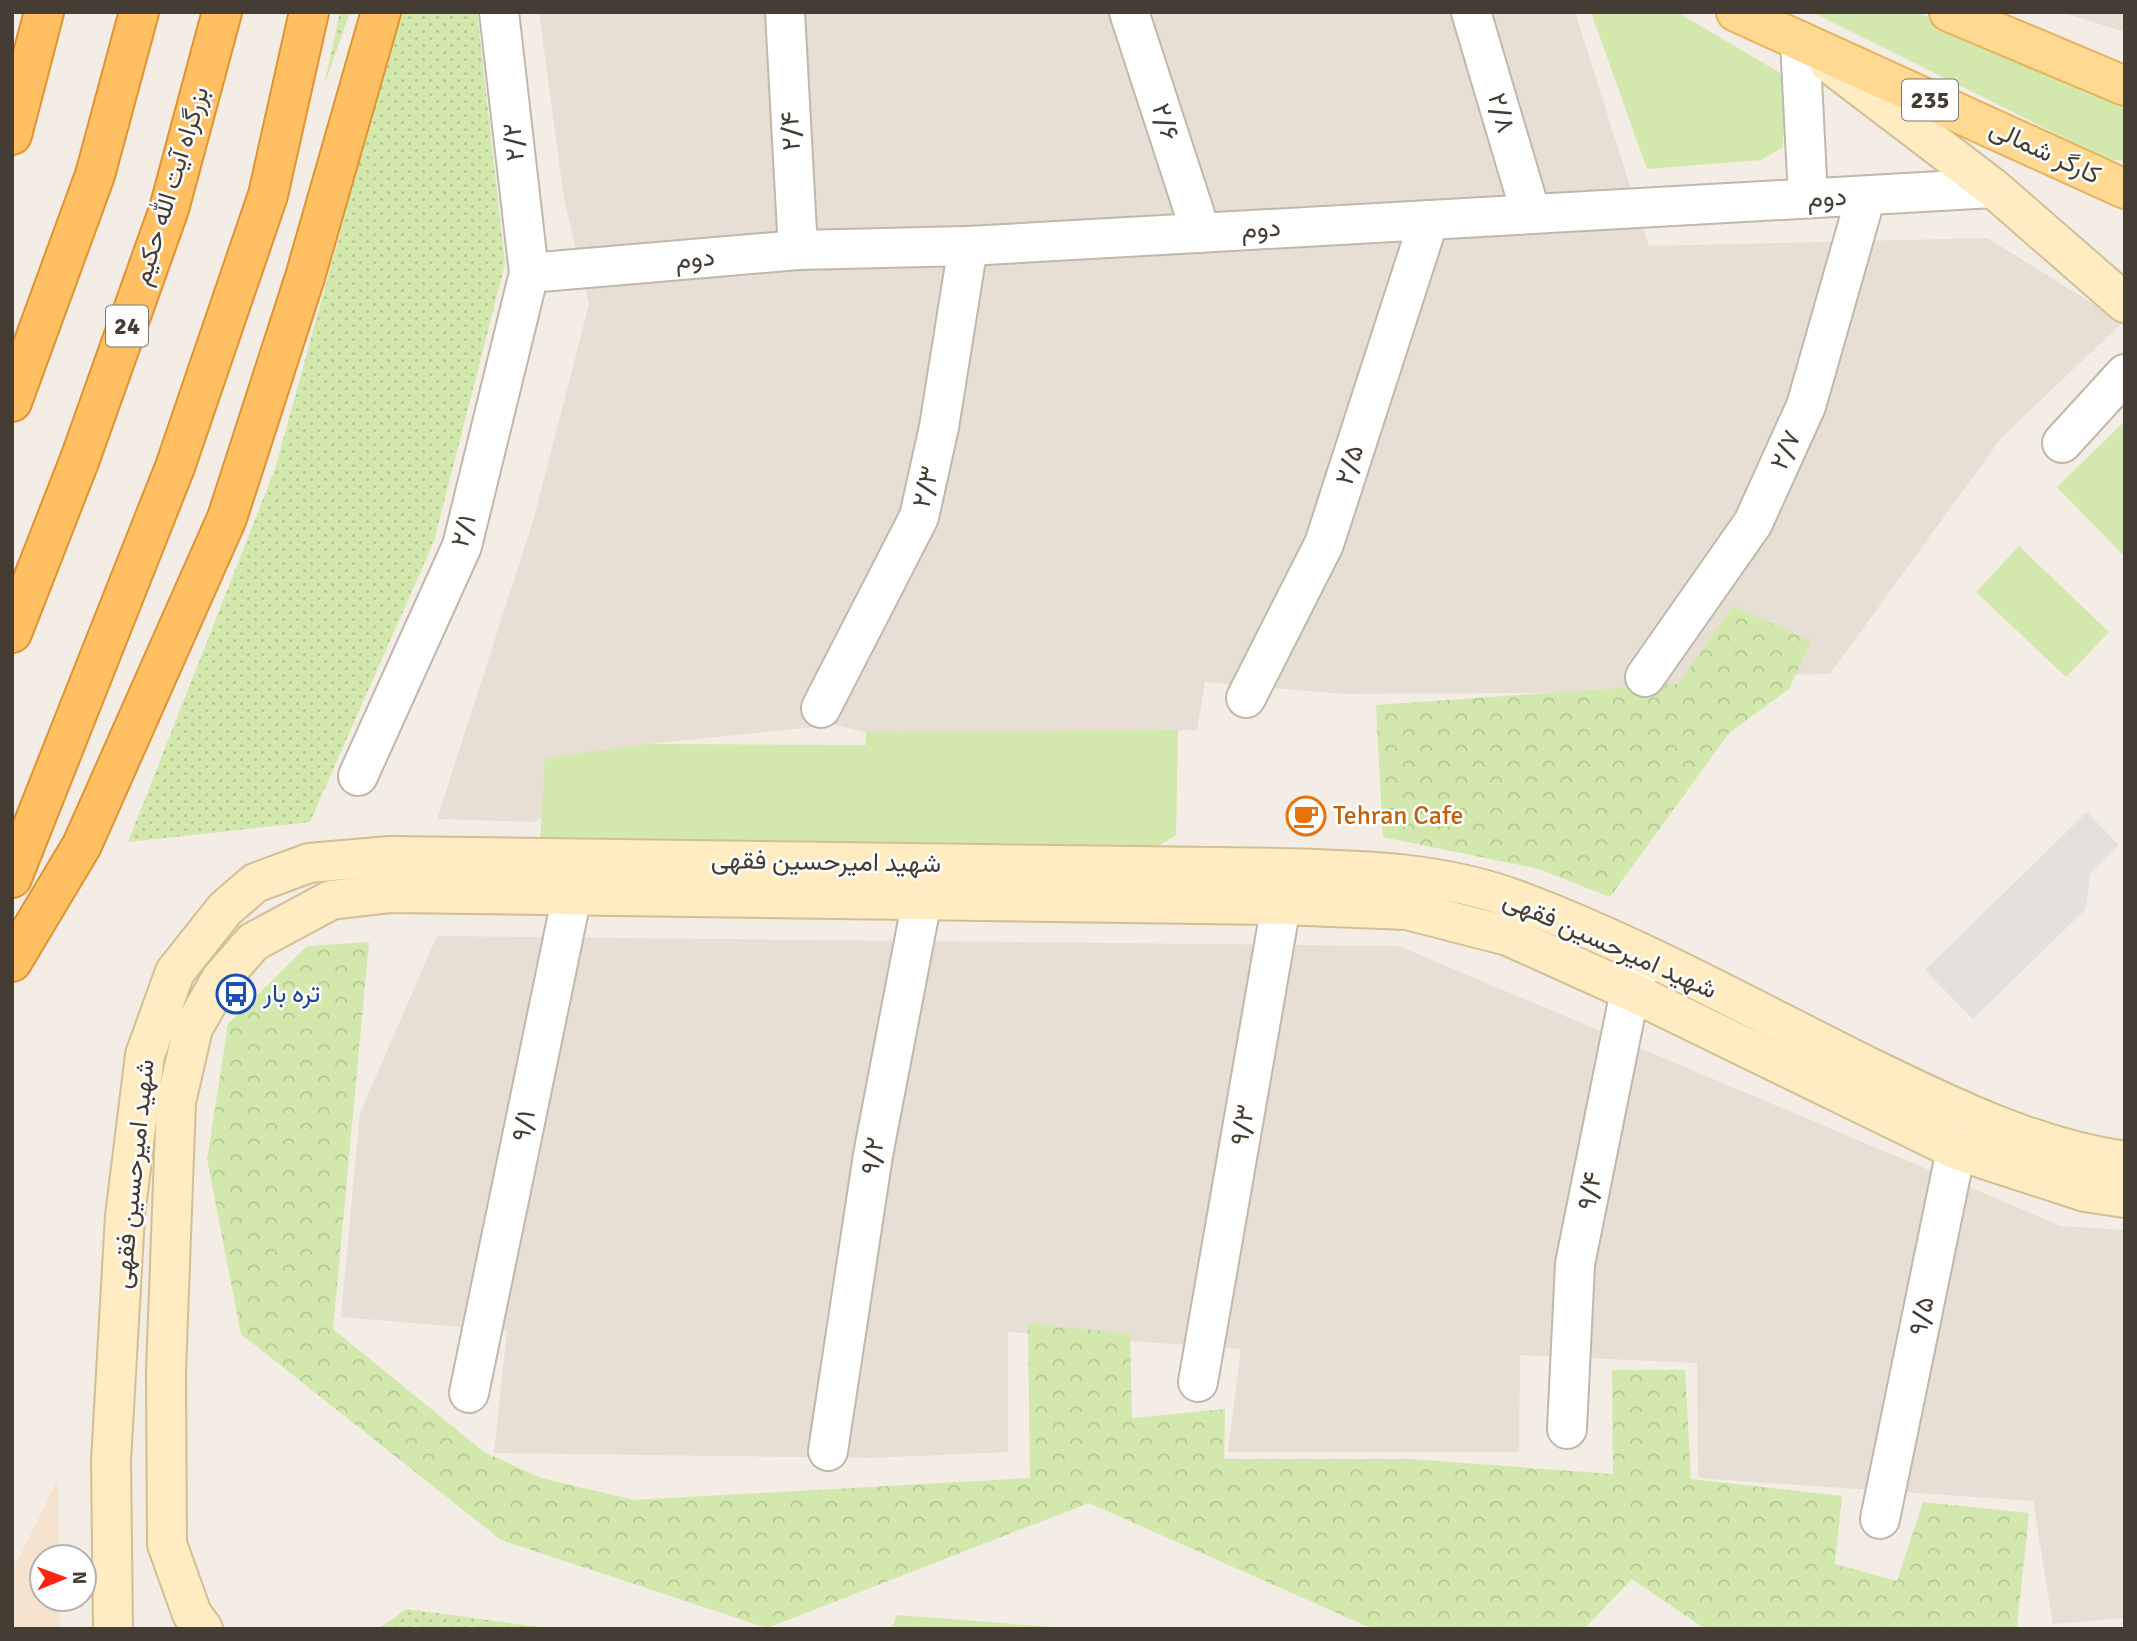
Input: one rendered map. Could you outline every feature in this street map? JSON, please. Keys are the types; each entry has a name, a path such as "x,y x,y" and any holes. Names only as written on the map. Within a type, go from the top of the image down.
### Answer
{"highway":[{"path":"12,135 44,12"},
{"path":"12,402 95,175 139,12"},
{"name":"بزرگراه آیت الله حکیم","path":"12,633 80,459 169,209 222,12"},
{"path":"12,878 180,454 268,195 309,12"},
{"path":"12,962 82,845 227,518 305,276 381,12"}],"main road":[{"name":"کارگر شمالی","path":"1736,12 2124,189"},
{"path":"1949,12 2125,86"}],"street":[{"name":"۲/۲","path":"499,12 529,273"},
{"name":"۲/۴","path":"785,12 798,250"},
{"name":"۲/۶","path":"1129,12 1201,233"},
{"name":"۲/۸","path":"1471,12 1531,214"},
{"path":"1800,41 1993,188 2125,303"},
{"path":"1800,41 1808,198"},
{"name":"دوم","path":"529,273 798,250 968,246 1993,188"},
{"name":"۲/۷","path":"1645,677 1753,523 1805,406 1866,195"},
{"name":"۲/۵","path":"1246,698 1324,544 1429,220"},
{"name":"۲/۳","path":"821,708 919,517 939,427 968,246"},
{"name":"۲/۱","path":"358,776 461,546 529,273"},
{"path":"2062,443 2125,374"},
{"name":"شهید امیرحسین فقهی","path":"113,1629 111,1461 125,1216 145,1055 175,972 225,909 255,883 309,863 390,856 573,877 1282,886 1412,873 1521,901 1637,974 1956,1150 2085,1192 2125,1198"},
{"name":"شهید امیرحسین فقهی","path":"202,1629 192,1614 167,1544 166,1371 176,1116 193,1028 220,979 253,942 331,900 573,877"},
{"name":"۹/۱","path":"469,1393 573,877"},
{"name":"۹/۲","path":"828,1451 873,1155 923,882"},
{"name":"۹/۳","path":"1198,1382 1282,886"},
{"name":"شهید امیرحسین فقهی","path":"1637,974 1970,1116 2093,1156 2125,1161"},
{"name":"۹/۴","path":"1567,1429 1576,1264 1637,974"},
{"name":"۹/۵","path":"1880,1519 1956,1150 1970,1116"}],"shaded area":[{"path":"539,12 1575,12 1649,246 1987,238 2123,322 2002,437 1830,674 1775,675 1671,692 1343,694 1205,682 1197,730 866,732 835,725 648,744 535,822 437,819 534,518 589,304 564,198"},
{"path":"2060,12 2125,12 2125,32"},
{"path":"2087,812 2119,845 2090,874 2086,909 1973,1019 1925,970"},
{"path":"437,936 1399,946 2061,1226 2125,1230 2125,1618 2053,1624 2033,1501 1698,1478 1697,1363 1520,1355 1519,1452 1228,1452 1241,1349 1008,1332 1008,1452 870,1458 494,1453 507,1331 341,1317 360,1113"},
{"path":"58,1479 59,1543 28,1543 28,1613 59,1613 60,1629 12,1629 12,1572"}],"green space":[{"path":"340,12 350,12 324,86"},
{"path":"401,12 477,12 505,264 434,541 310,822 128,842 275,469"},
{"path":"1591,12 1677,12 1784,75 1783,147 1761,160 1647,169"},
{"path":"1812,12 1916,12 2125,95 2125,161 2107,159"},
{"path":"2125,421 2125,557 2057,487"},
{"path":"2019,546 2109,632 2066,677 1976,592"},
{"path":"1733,606 1811,641 1789,689 1729,733 1610,897 1539,869 1383,837 1376,705 1678,684"},
{"path":"1178,730 1176,835 1152,850 540,845 545,758 648,744 866,745 866,732"},
{"path":"369,942 333,1329 484,1452 541,1478 634,1500 1030,1478 1028,1323 1130,1334 1132,1418 1225,1409 1224,1459 1410,1459 1613,1474 1612,1370 1685,1370 1691,1479 1842,1496 1835,1564 1897,1581 1923,1502 2029,1513 2017,1626 2021,1629 1705,1629 1632,1579 1584,1629 1373,1629 1089,1503 767,1628 501,1540 241,1334 207,1159 228,1024 307,946"},
{"path":"407,1609 554,1629 378,1629"},
{"path":"897,1615 1079,1629 891,1629"}],"place":[{"name":"Tehran Cafe","path":"1306,816"},
{"name":"تره بار","path":"236,994"}]}
